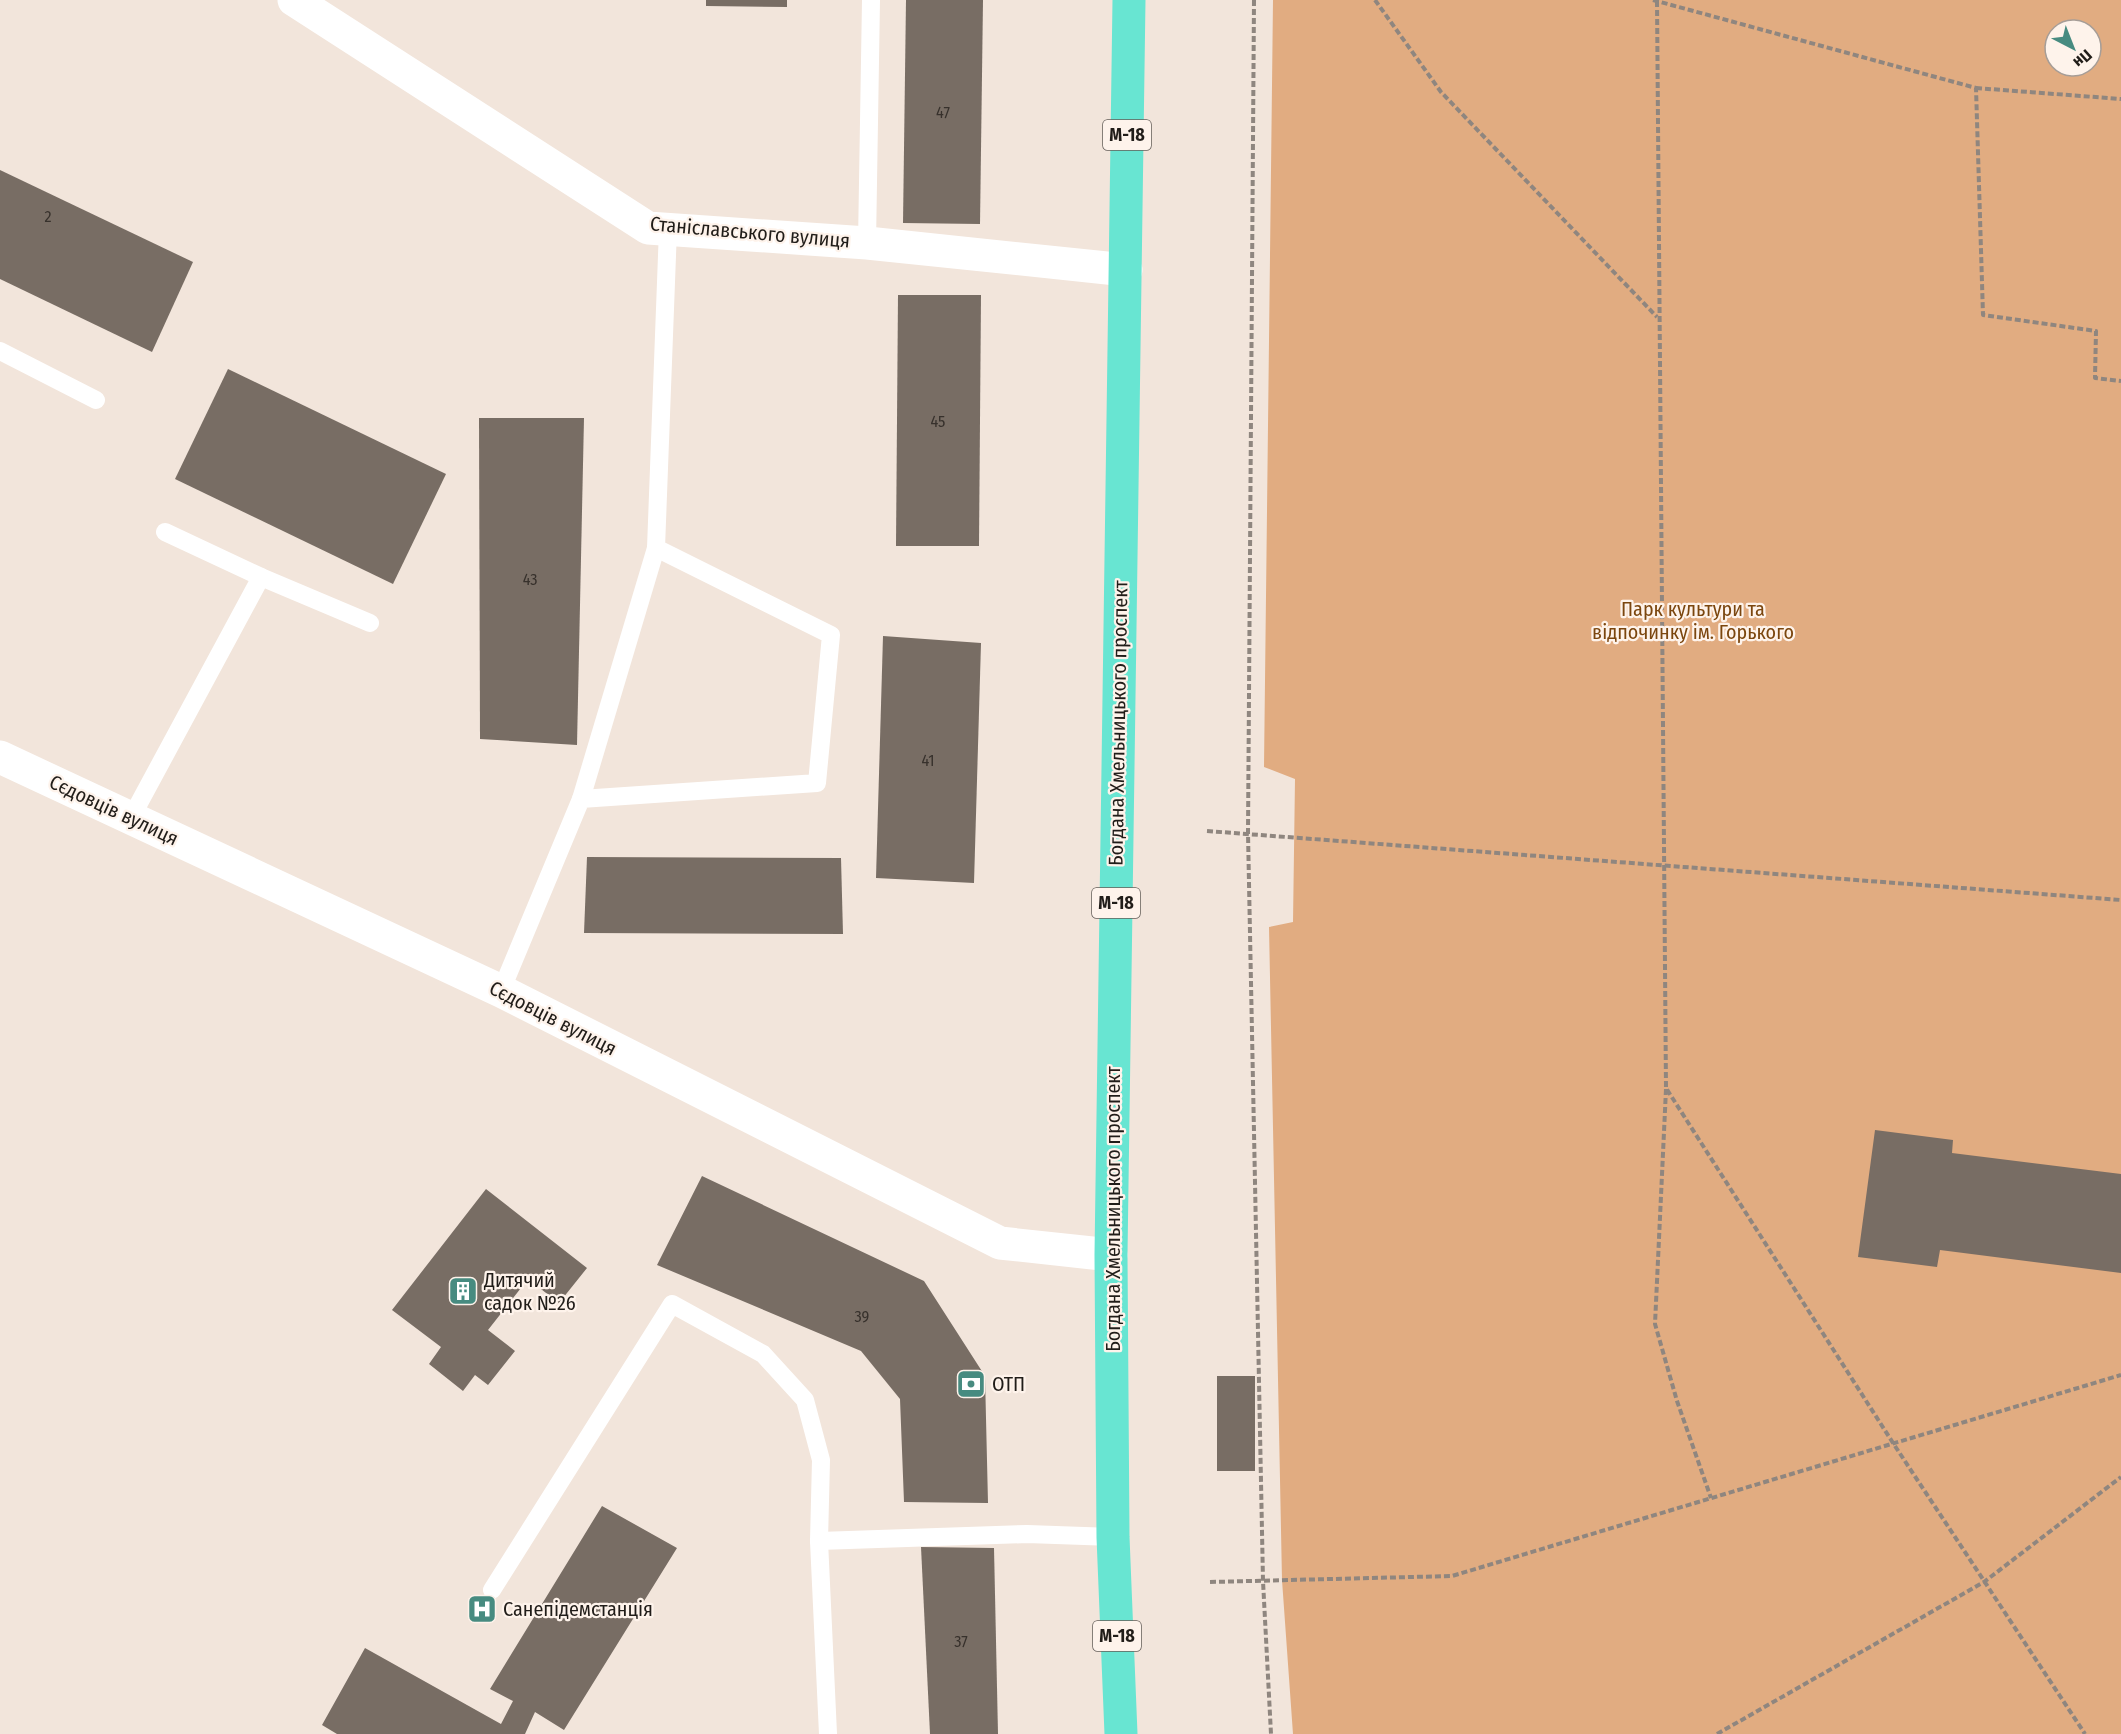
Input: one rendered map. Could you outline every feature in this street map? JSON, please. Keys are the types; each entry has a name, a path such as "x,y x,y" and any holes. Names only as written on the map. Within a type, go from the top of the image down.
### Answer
{"highway":[{"name":"Богдана Хмельницького проспект","path":"1121,1734 1113,1537 1111,1255 1129,0"}],"street":[{"name":"Станіславського вулиця","path":"294,0 648,228 867,243 1126,270"},
{"name":"Сєдовців вулиця","path":"0,757 501,991 1000,1243 1111,1255"}],"lane":[{"path":"867,243 871,0"},
{"path":"501,991 580,799 656,548 668,229"},
{"path":"0,351 96,400"},
{"path":"165,532 261,577 370,623"},
{"path":"580,799 817,783 831,634 656,548"},
{"path":"131,818 261,577"},
{"path":"492,1590 672,1304 763,1354 805,1400 820,1460 819,1541 828,1734"},
{"path":"819,1541 1028,1534 1113,1537"}],"path":[{"path":"1254,0 1248,833 1263,1581 1272,1734"},
{"path":"1375,0 1441,92 1658,318"},
{"path":"1711,1499 1677,1401 1655,1324 1666,1088 1655,1 1976,88 2121,99"},
{"path":"1976,88 1983,315 2096,331 2095,378 2121,381"},
{"path":"1207,831 2121,900"},
{"path":"1666,1088 1893,1443 2085,1734"},
{"path":"1210,1582 1452,1576 2121,1375"},
{"path":"1717,1734 1984,1582 2121,1478"}],"green space":[{"name":"Парк культури та відпочинку ім. Горького","path":"1273,0 2121,0 2121,1734 1293,1734 1282,1580 1269,927 1293,922 1295,779 1264,767"}],"building":[{"path":"706,0 787,0 787,7 706,6"},
{"path":"906,0 983,0 980,224 903,223"},
{"path":"0,170 193,262 152,352 0,279"},
{"path":"898,295 981,295 979,546 896,546"},
{"path":"228,369 446,474 393,584 175,479"},
{"path":"479,418 584,418 577,745 480,739"},
{"path":"883,636 981,643 974,883 876,878"},
{"path":"587,857 841,858 843,934 584,933"},
{"path":"1875,1130 1953,1140 1952,1153 2121,1174 2121,1273 1940,1250 1937,1267 1858,1257"},
{"path":"702,1176 924,1281 985,1376 988,1503 904,1502 900,1399 861,1351 657,1265"},
{"name":"Дитячий садок №26","path":"486,1189 587,1268 559,1303 528,1279 488,1330 515,1351 488,1385 475,1375 463,1391 429,1364 441,1347 392,1310"},
{"path":"1217,1376 1255,1376 1255,1471 1217,1471"},
{"path":"602,1506 677,1548 564,1730 535,1712 525,1734 337,1734 322,1725 365,1648 501,1724 513,1701 490,1689"},
{"path":"921,1547 994,1548 998,1734 930,1734"}],"place":[{"name":"Дитячий садок №26","path":"463,1291"},
{"name":"ОТП","path":"971,1384"},
{"name":"Санепідемстанція","path":"482,1609"}]}
